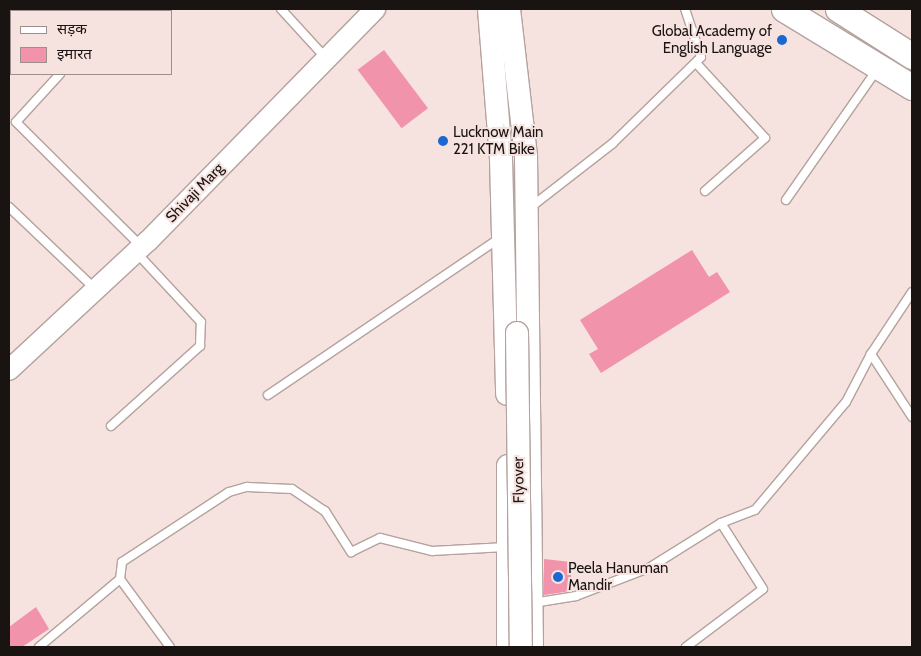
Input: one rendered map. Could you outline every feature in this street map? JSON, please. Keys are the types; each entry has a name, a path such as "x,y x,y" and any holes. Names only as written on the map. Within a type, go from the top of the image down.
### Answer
{"main road":[{"path":"489,9 501,159 508,647"},
{"path":"509,9 526,157 532,647"},
{"path":"784,9 879,67 910,81"},
{"path":"838,9 912,56"},
{"name":"Flyover","path":"504,274 517,323"},
{"name":"Flyover","path":"521,647 517,323 528,275"}],"street":[{"name":"Shivaji Marg","path":"9,370 139,249 376,9"}],"lane":[{"path":"281,9 327,59"},
{"path":"268,395 503,236 527,210 612,144 701,57 685,9"},
{"path":"696,63 765,138 705,191"},
{"path":"786,200 879,67"},
{"path":"59,75 16,122 139,249 201,322 200,346 111,426"},
{"path":"9,207 96,290"},
{"path":"532,603 576,596 649,568 721,523 755,510 846,402 871,354 912,292"},
{"path":"871,354 912,417"},
{"path":"170,647 120,579 122,562 229,492 247,487 292,489 325,511 351,552 380,538 432,551 508,547"},
{"path":"686,647 763,589 721,523"},
{"path":"39,647 120,579"}],"building":[{"path":"384,50 428,108 402,128 358,70"},
{"path":"692,250 709,277 717,272 730,292 601,373 589,354 598,349 580,320"},
{"name":"Peela Hanuman Mandir","path":"544,559 571,562 571,591 544,595"},
{"path":"36,607 49,629 22,647 9,647 9,627"}],"place":[{"name":"Global Academy of English Language","path":"782,40"},
{"name":"Lucknow Main 221 KTM Bike","path":"443,141"},
{"name":"Peela Hanuman Mandir","path":"558,577"}]}
